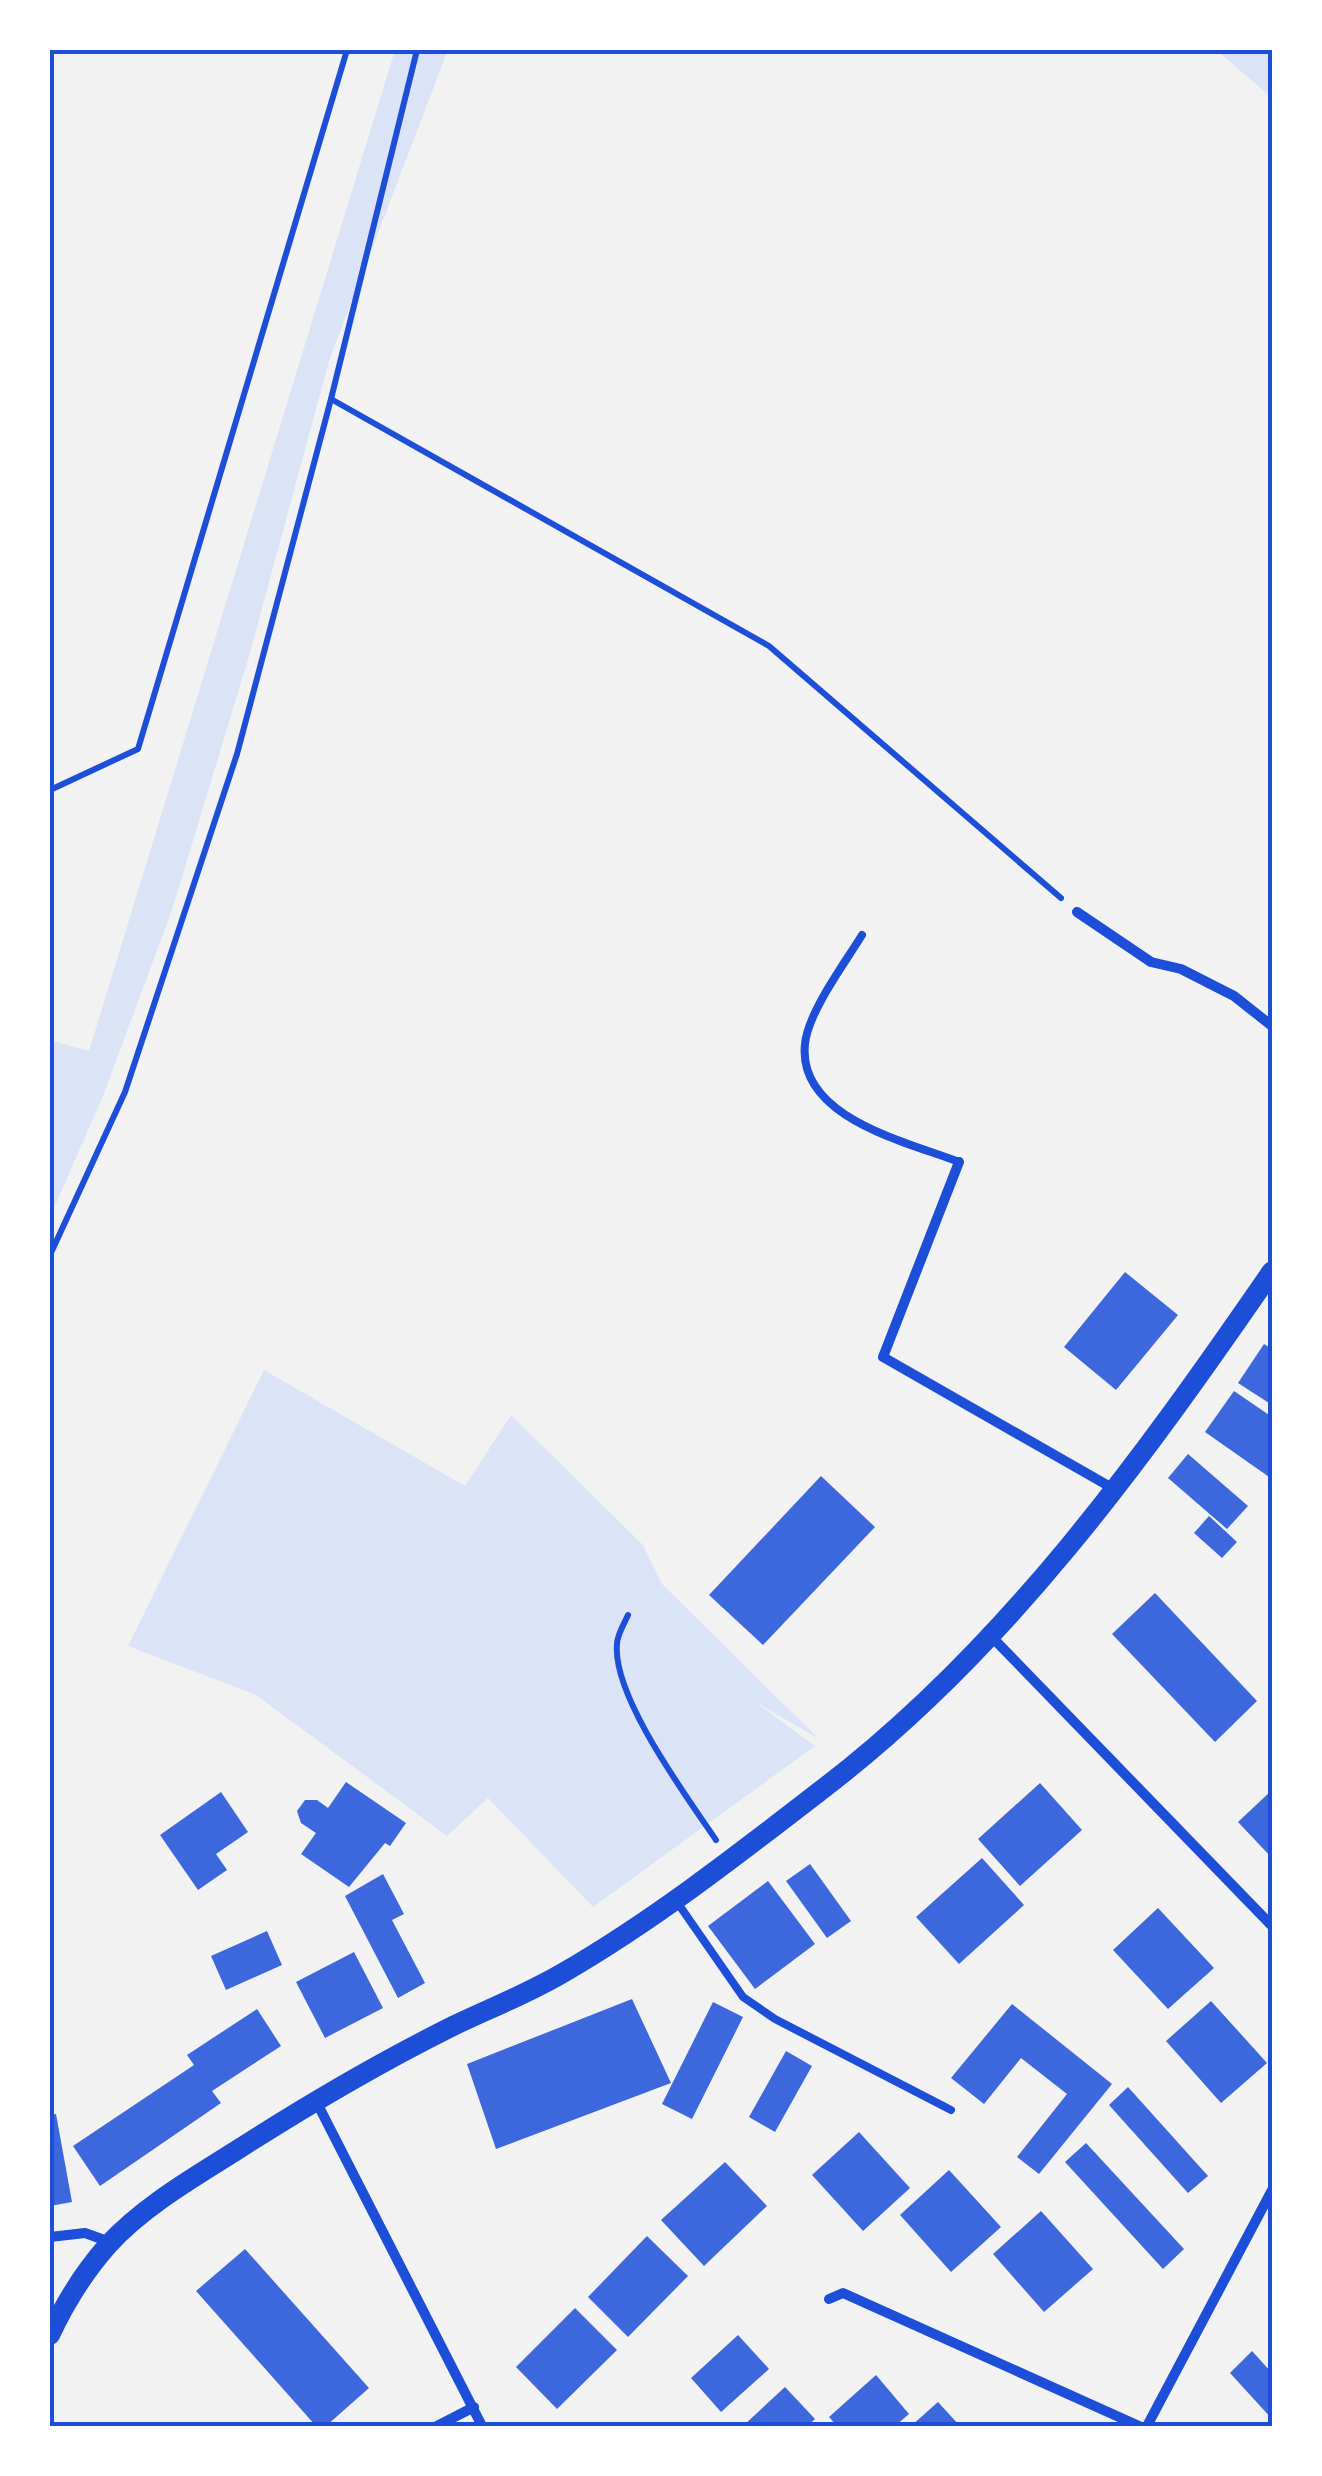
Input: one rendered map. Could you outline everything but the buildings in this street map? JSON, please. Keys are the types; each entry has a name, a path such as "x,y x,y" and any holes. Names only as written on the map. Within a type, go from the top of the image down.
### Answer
{"main road":[{"path":"50,2335 72,2294 111,2242 162,2199 316,2100 393,2056 561,1974 728,1860 875,1748 990,1635 1115,1490 1168,1422 1272,1271"}],"street":[{"path":"1078,912 1151,962 1181,969 1234,996 1272,1026"},
{"path":"959,1162 883,1357 1115,1490"},
{"path":"990,1635 1272,1926"},
{"path":"316,2100 482,2426"},
{"path":"829,2298 843,2293 1143,2426 1272,2190"},
{"path":"50,2237 85,2233 111,2242"},
{"path":"437,2426 474,2408"}],"lane":[{"path":"862,935 823,998 805,1043 807,1066 828,1104 846,1118 959,1162"},
{"path":"675,1898 742,1997 776,2019 951,2110"}],"path":[{"path":"50,790 138,749 348,50"},
{"path":"50,1255 125,1092 237,754 417,50"},
{"path":"330,399 769,646 1078,912"},
{"path":"628,1615 616,1642 619,1669 652,1746 728,1860"}],"shaded area":[{"path":"395,50 448,50 329,361 250,653 172,910 103,1096 50,1217 50,1040 89,1051"},
{"path":"1216,50 1272,50 1272,98"},
{"path":"264,1370 465,1486 511,1415 643,1545 662,1584 819,1739 754,1701 815,1746 593,1907 488,1798 447,1836 256,1695 128,1646"}]}
